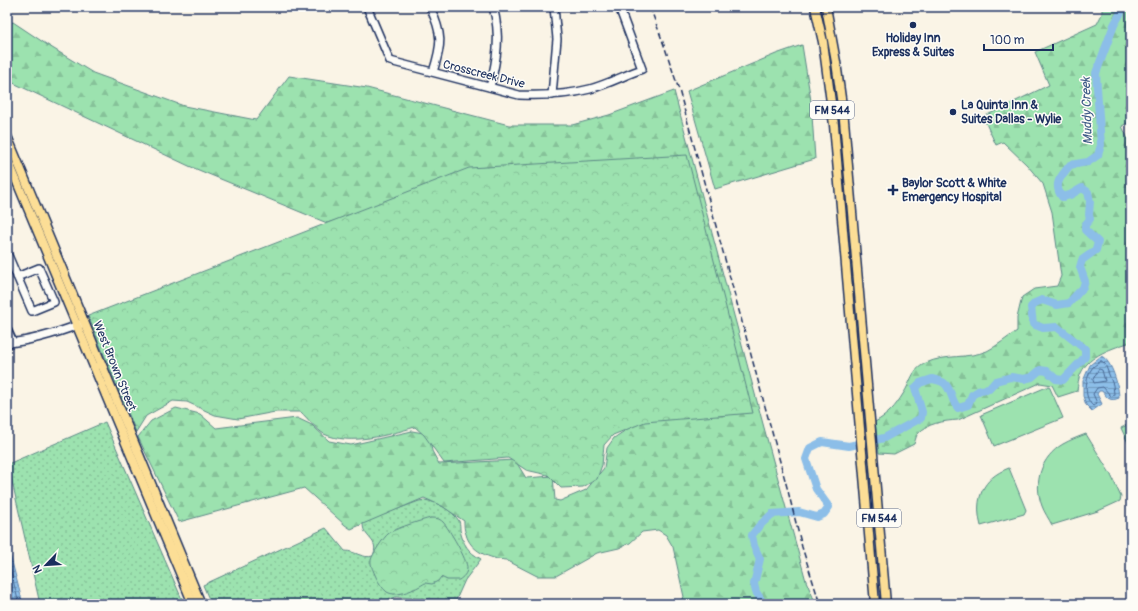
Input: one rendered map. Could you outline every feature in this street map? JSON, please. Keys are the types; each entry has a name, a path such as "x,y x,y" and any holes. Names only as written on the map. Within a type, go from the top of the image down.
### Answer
{"main road":[{"name":"FM 544","path":"826,7 835,55 844,120 886,604"},
{"name":"FM 544","path":"815,9 823,42 834,126 872,584 875,604"},
{"name":"West Brown Street","path":"7,136 51,263 81,324 193,604"},
{"name":"West Brown Street","path":"7,158 30,201 201,604"},
{"path":"844,245 855,245"},
{"path":"872,584 884,583"}],"street":[{"name":"Crosscreek Drive","path":"367,7 390,61 520,95 539,96 564,94 590,89 642,69 619,7"},
{"path":"430,7 436,20 440,35 440,51 433,72"},
{"path":"490,87 497,61 498,42 497,25 493,7"},
{"path":"552,95 556,39 554,7"},
{"path":"815,9 826,7"},
{"path":"7,253 32,311 54,302 39,268"},
{"path":"17,277 51,263"},
{"path":"7,329 10,343 24,342 81,324"}],"green space":[{"path":"1102,7 1131,7 1131,121 1122,126 1131,146 1131,342 1102,353 1090,361 1080,375 1077,391 1058,397 1052,385 1040,383 958,420 930,425 917,435 914,444 894,454 879,453 875,422 888,413 900,399 917,369 933,360 972,355 991,349 1017,331 1017,318 1022,297 1034,289 1057,286 1061,276 1052,212 1043,184 1027,165 1003,142 996,145 983,117 1049,85 1035,52 1097,24 1102,14"},
{"path":"13,22 93,73 184,106 256,120 289,76 367,88 509,125 572,125 609,115 674,91 806,581 816,604 676,604 684,597 673,547 666,535 658,530 642,532 630,543 619,548 597,553 556,576 537,576 506,560 487,556 476,549 468,540 464,521 442,506 424,498 351,529 304,488 179,522 138,437 151,421 176,408 200,414 216,428 297,418 312,425 329,441 351,445 412,431 429,434 432,451 439,464 515,460 526,478 553,476 555,500 560,501 586,490 604,468 607,448 614,438 648,415 386,205 327,223 189,166 7,80 7,24"},
{"path":"802,45 811,101 815,159 715,189 687,91 776,54"},
{"path":"687,155 753,413 645,422 613,435 604,445 602,465 597,479 583,487 561,488 548,475 526,470 508,458 444,463 424,435 415,427 369,438 345,439 334,437 321,432 301,412 275,412 238,419 215,415 187,402 173,401 146,416 136,432 88,316 469,168"},
{"path":"1049,386 1063,418 994,446 981,415"},
{"path":"105,422 184,604 40,604 8,464"},
{"path":"1131,423 1131,449 1121,428"},
{"path":"1086,434 1111,475 1121,497 1120,501 1098,511 1052,525 1039,497 1038,488 1041,471 1044,463 1055,449"},
{"path":"1009,468 1026,510 1024,514 981,526 979,507 982,491 992,477"},
{"path":"425,500 435,503 456,517 460,524 463,539 469,550 481,559 465,580 456,600 396,597 387,600 385,604 211,604 203,585 326,528 345,551 362,556 373,556 375,548 364,531 363,522"},
{"path":"431,518 437,518 446,525 464,559 467,568 466,574 459,580 447,580 441,577 438,581 432,584 425,583 406,592 391,594 387,592 379,583 372,566 371,560 376,550 391,532"}],"water":[{"path":"1101,356 1112,368 1118,387 1119,398 1113,400 1107,397 1102,391 1099,391 1097,394 1102,404 1092,411 1086,405 1083,396 1083,381 1090,365"},
{"path":"7,543 23,604 7,604"}],"waterway":[{"name":"Muddy Creek","path":"764,604 756,592 754,584 760,559 754,546 752,535 772,514 799,512 817,517 824,514 829,507 816,489 806,459 810,448 822,442 849,446 884,438 921,418 922,412 915,388 920,383 932,379 944,383 947,386 958,408 968,405 972,395 980,390 989,389 996,381 1011,377 1024,379 1032,377 1040,370 1047,371 1056,379 1063,380 1085,357 1085,349 1057,327 1043,328 1033,324 1031,307 1035,303 1042,300 1057,305 1069,303 1083,288 1085,281 1080,267 1082,260 1096,250 1098,242 1085,230 1085,225 1090,219 1090,201 1088,192 1082,188 1070,195 1062,197 1059,192 1058,184 1061,176 1070,165 1088,162 1098,155 1101,145 1096,73 1114,25 1124,7"}],"railway":[{"path":"650,7 679,90 802,547 820,604"}],"place":[{"name":"Holiday Inn Express & Suites","path":"913,25"},
{"name":"La Quinta Inn & Suites Dallas - Wylie","path":"953,112"},
{"name":"Baylor Scott & White Emergency Hospital","path":"893,190"}]}
